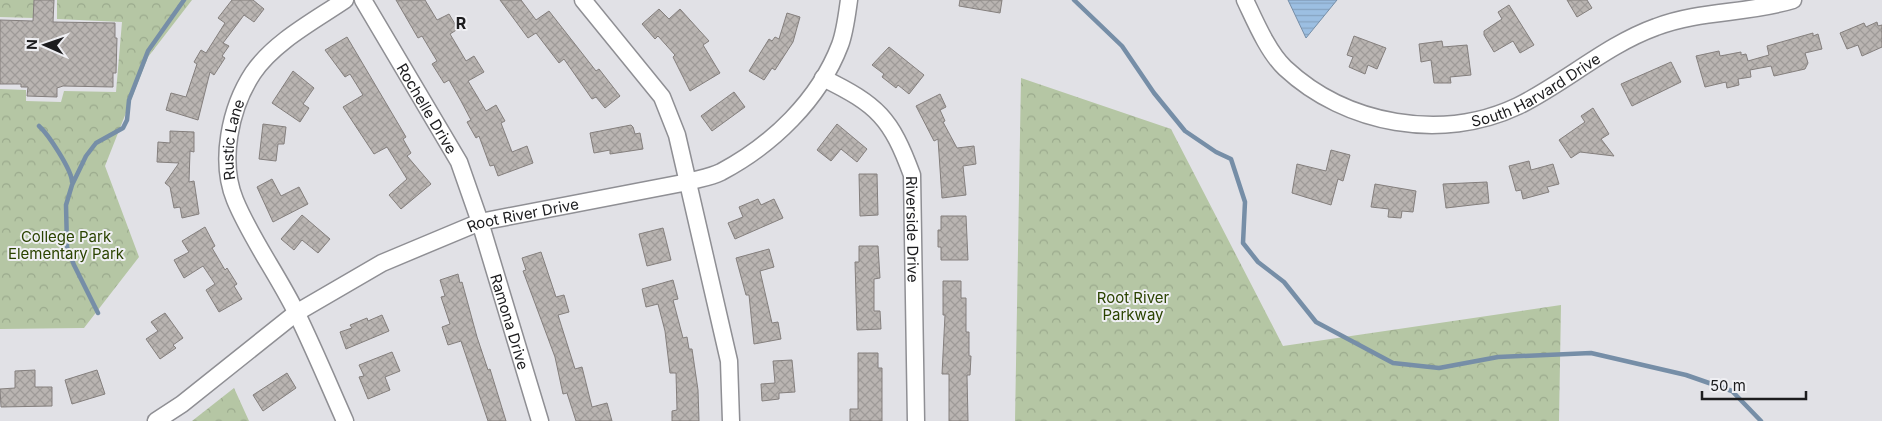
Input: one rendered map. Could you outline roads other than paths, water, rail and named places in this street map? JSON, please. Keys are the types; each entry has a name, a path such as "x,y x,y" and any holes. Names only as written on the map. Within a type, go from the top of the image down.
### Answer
{"street":[{"name":"Rustic Lane","path":"296,313 235,199 228,170 229,139 241,96 253,73 270,53 345,0"},
{"name":"Rochelle Drive","path":"363,0 459,162 480,222"},
{"path":"583,0 662,97 677,135 729,362 731,421"},
{"name":"Root River Drive","path":"156,421 182,404 296,313 382,263 480,222 688,182 719,172 750,154 790,123 823,78 840,44 849,0"},
{"name":"South Harvard Drive","path":"1245,0 1258,29 1284,67 1319,96 1355,112 1399,123 1438,126 1483,119 1517,106 1628,39 1656,27 1693,16 1778,5 1793,0"},
{"name":"Riverside Drive","path":"823,78 855,94 883,117 899,140 912,175 916,421"},
{"name":"Ramona Drive","path":"480,222 540,421"},
{"path":"296,313 345,421"}],"water":[{"path":"1288,0 1337,0 1306,38"}],"waterway":[{"path":"98,313 67,247 66,205 72,185 86,156 96,143 123,128 127,120 129,100 148,51 184,0"},
{"path":"1074,0 1122,46 1154,93 1185,131 1216,152 1231,159 1245,202 1243,243 1258,262 1284,282 1316,322 1393,363 1439,368 1498,357 1591,353 1686,375 1732,391 1761,421"},
{"path":"39,126 59,153 68,169 72,182"}],"district":[{"name":"R","path":"461,23"}],"park label":[{"name":"College Park Elementary Park","path":"66,244"},
{"name":"Root River Parkway","path":"1133,306"}]}
